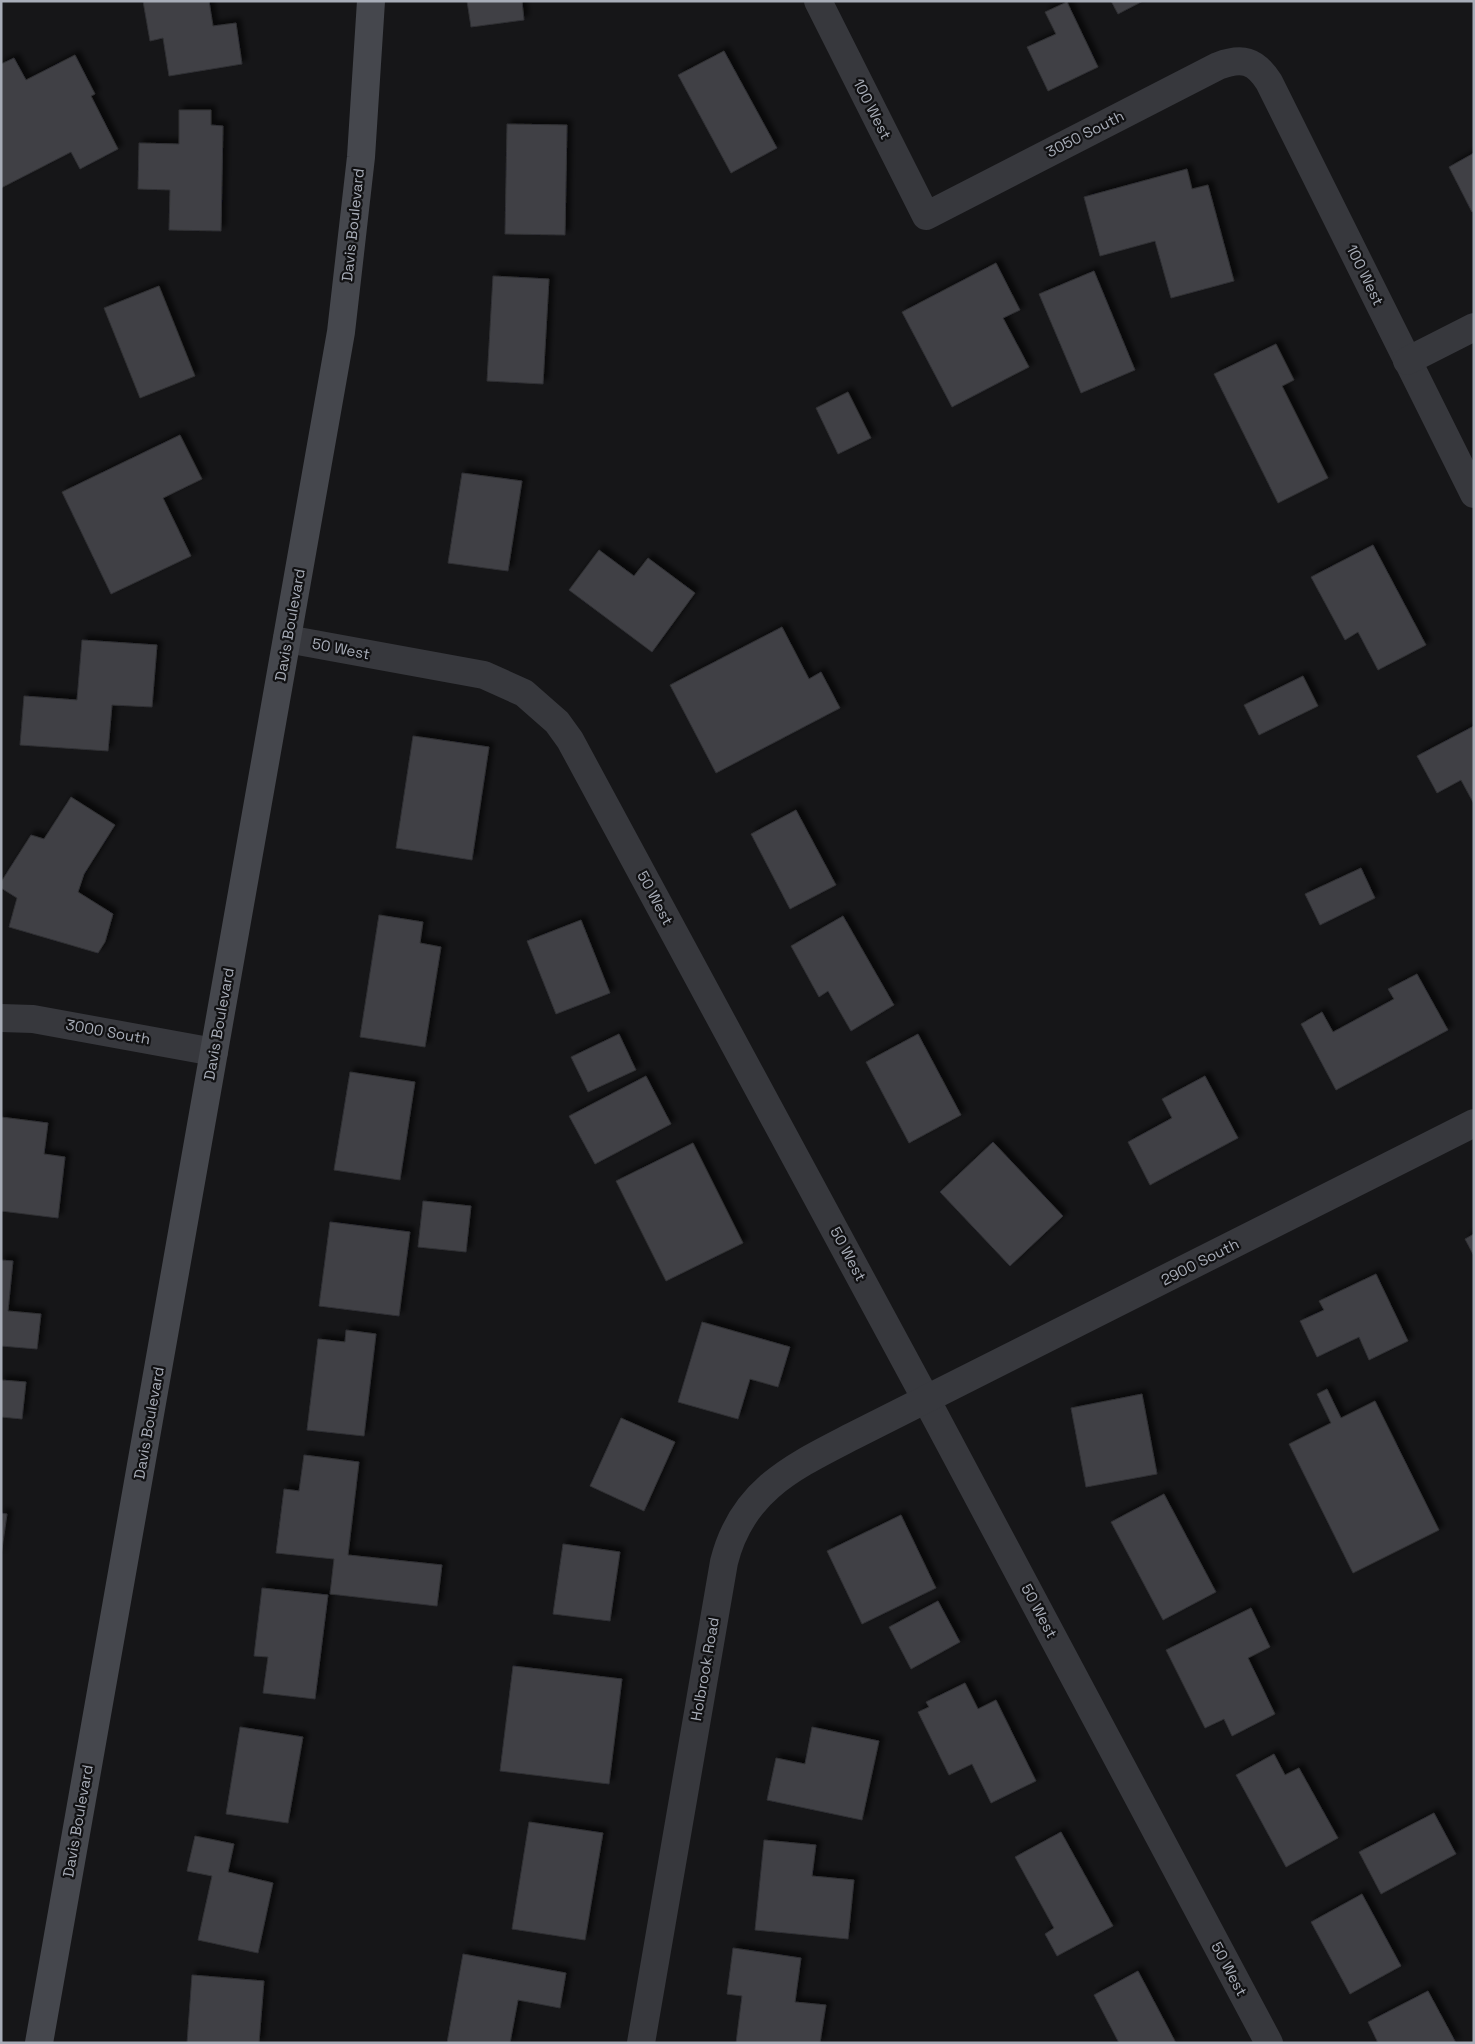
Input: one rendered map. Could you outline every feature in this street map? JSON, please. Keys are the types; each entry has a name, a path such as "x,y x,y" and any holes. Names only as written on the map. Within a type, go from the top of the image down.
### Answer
{"street":[{"name":"Davis Boulevard","path":"39,2043 341,332 361,157 371,1"},
{"name":"100 West","path":"818,1 926,216"},
{"name":"3050 South","path":"926,216 1218,66 1238,60 1248,62"},
{"name":"100 West","path":"1248,62 1264,74 1269,82 1474,494"},
{"path":"1407,360 1474,327"},
{"name":"50 West","path":"288,639 484,675 524,693 557,722 570,740 927,1401 1269,2043"},
{"name":"3000 South","path":"1,1018 33,1019 214,1052"},
{"name":"2900 South","path":"927,1401 1474,1123"},
{"name":"Holbrook Road","path":"641,2043 728,1543 748,1507 783,1474 853,1436 927,1401"}],"building":[{"path":"143,1 209,1 213,26 236,23 242,64 169,76 163,38 150,41"},
{"path":"467,1 522,1 524,20 471,27"},
{"path":"1111,1 1143,1 1118,14"},
{"path":"1067,2 1098,67 1048,91 1027,47 1056,34 1045,12"},
{"path":"724,51 777,148 731,173 678,75"},
{"path":"75,55 95,94 91,96 118,149 80,169 71,152 1,188 1,64 14,58 26,80"},
{"path":"179,110 211,110 211,125 223,126 221,231 169,230 170,190 138,189 139,143 179,144"},
{"path":"507,124 567,125 565,235 505,234"},
{"path":"1474,153 1474,211 1472,212 1449,167"},
{"path":"1187,169 1192,189 1208,185 1234,281 1171,298 1155,241 1100,256 1084,197"},
{"path":"996,263 1020,310 1003,318 1029,367 952,407 902,312"},
{"path":"1094,271 1135,370 1081,393 1039,294"},
{"path":"493,276 549,279 543,384 487,381"},
{"path":"159,286 195,376 140,398 104,308"},
{"path":"1276,344 1294,380 1282,386 1328,478 1278,503 1214,374"},
{"path":"848,392 871,438 838,454 816,408"},
{"path":"180,435 202,479 163,498 191,556 111,594 62,492"},
{"path":"462,473 522,481 508,571 448,563"},
{"path":"1373,545 1426,645 1378,670 1358,632 1345,640 1311,577"},
{"path":"599,550 634,576 648,558 695,593 652,652 569,590"},
{"path":"782,627 809,679 821,672 840,708 716,773 670,685"},
{"path":"82,640 157,645 152,707 112,705 108,751 20,745 24,696 77,700"},
{"path":"1303,676 1318,706 1259,735 1244,705"},
{"path":"1474,726 1474,804 1461,780 1437,793 1417,756"},
{"path":"413,736 489,747 472,860 396,848"},
{"path":"71,797 115,825 84,874 78,892 113,914 105,942 98,953 9,927 17,898 1,888 1,882 31,835 44,839"},
{"path":"796,810 836,885 790,909 751,834"},
{"path":"1361,868 1375,898 1320,925 1305,894"},
{"path":"379,915 423,922 420,943 441,947 425,1047 360,1037"},
{"path":"843,916 894,1005 851,1031 828,991 819,997 791,946"},
{"path":"581,920 610,993 556,1014 527,941"},
{"path":"1417,974 1448,1030 1336,1090 1301,1024 1322,1012 1333,1032 1394,999 1388,989"},
{"path":"619,1034 636,1070 588,1092 571,1057"},
{"path":"918,1034 961,1115 909,1143 866,1062"},
{"path":"350,1072 415,1082 400,1180 334,1170"},
{"path":"646,1076 671,1124 595,1164 569,1116"},
{"path":"1205,1076 1238,1138 1150,1185 1128,1142 1172,1118 1162,1099"},
{"path":"1,1117 48,1123 44,1154 65,1157 58,1218 1,1211"},
{"path":"993,1142 1063,1216 1010,1266 940,1192"},
{"path":"693,1143 743,1243 666,1281 616,1181"},
{"path":"423,1201 471,1206 466,1252 418,1247"},
{"path":"330,1222 410,1232 399,1316 319,1306"},
{"path":"1474,1234 1474,1256 1465,1239"},
{"path":"1,1260 13,1261 8,1311 41,1314 37,1349 1,1346"},
{"path":"1376,1274 1408,1341 1369,1360 1359,1337 1317,1357 1300,1321 1324,1310 1319,1301"},
{"path":"702,1322 790,1347 778,1387 750,1379 738,1419 678,1402"},
{"path":"346,1330 376,1334 364,1436 307,1430 318,1339 345,1342"},
{"path":"1,1380 26,1382 22,1419 1,1417"},
{"path":"1327,1389 1341,1418 1375,1401 1439,1530 1353,1573 1289,1444 1331,1423 1317,1394"},
{"path":"1142,1394 1157,1474 1086,1487 1071,1408"},
{"path":"621,1418 675,1442 644,1511 590,1486"},
{"path":"304,1455 359,1462 348,1555 442,1565 437,1606 330,1594 334,1559 276,1553 284,1489 299,1491"},
{"path":"1164,1494 1216,1592 1163,1620 1111,1522"},
{"path":"1,1513 7,1514 1,1556"},
{"path":"901,1515 936,1588 862,1624 827,1551"},
{"path":"563,1544 620,1552 610,1621 553,1614"},
{"path":"262,1588 328,1595 315,1699 263,1693 268,1657 254,1656"},
{"path":"938,1601 960,1642 911,1669 889,1627"},
{"path":"1251,1608 1270,1647 1248,1658 1275,1714 1232,1736 1224,1719 1205,1728 1166,1650"},
{"path":"513,1666 622,1679 609,1784 500,1771"},
{"path":"965,1683 978,1709 996,1700 1036,1781 991,1803 972,1764 949,1775 918,1712 929,1707 926,1702"},
{"path":"240,1727 303,1737 288,1823 226,1814"},
{"path":"812,1727 879,1741 862,1820 767,1800 776,1758 805,1764"},
{"path":"1274,1754 1285,1775 1299,1768 1338,1838 1286,1867 1236,1775"},
{"path":"1434,1813 1456,1854 1381,1894 1359,1852"},
{"path":"529,1822 603,1833 585,1940 512,1929"},
{"path":"1061,1832 1113,1926 1057,1956 1045,1934 1054,1928 1015,1857"},
{"path":"195,1836 234,1844 228,1872 273,1883 258,1953 198,1940 212,1876 187,1871"},
{"path":"764,1840 816,1845 812,1876 854,1880 848,1939 755,1930"},
{"path":"1362,1894 1401,1966 1350,1994 1311,1922"},
{"path":"733,1948 801,1958 795,2002 826,2005 820,2043 736,2043 742,1996 727,1994"},
{"path":"463,1954 566,1973 560,2008 518,2000 510,2043 447,2043"},
{"path":"1138,1971 1176,2043 1119,2043 1094,1995"},
{"path":"192,1975 264,1981 259,2043 187,2043"},
{"path":"1428,1991 1456,2043 1378,2043 1368,2022"}]}
